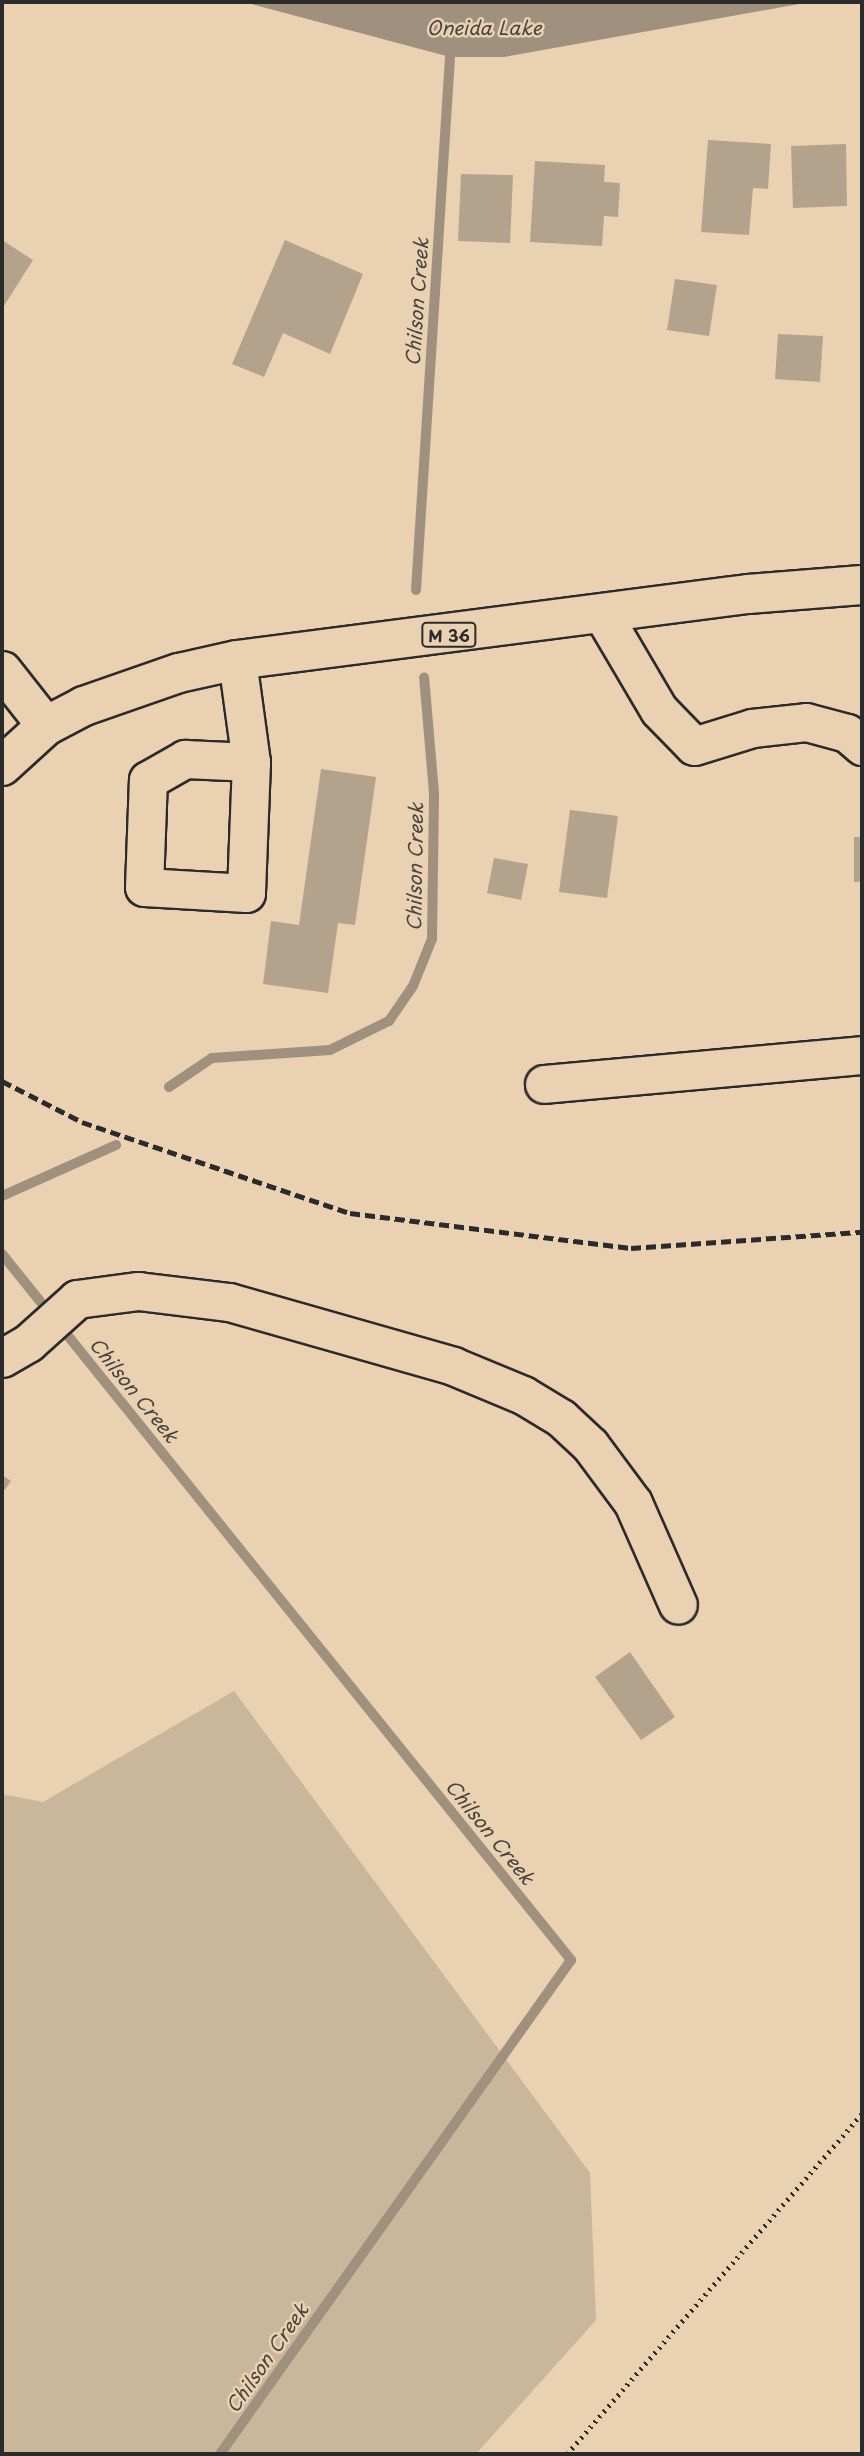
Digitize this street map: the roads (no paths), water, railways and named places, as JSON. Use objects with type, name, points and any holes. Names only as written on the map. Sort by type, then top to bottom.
[{"type":"main road","name":"M 36","points":[[2,766],[46,726],[120,692],[179,673],[237,660],[748,594],[862,585]]},
{"type":"street","points":[[603,614],[659,710],[694,746],[752,728],[806,722],[847,733],[862,746]]},
{"type":"street","points":[[237,660],[251,762]]},
{"type":"street","points":[[2,670],[46,726]]},
{"type":"street","points":[[544,1084],[862,1055]]},
{"type":"street","points":[[15,1350],[77,1299],[138,1291],[229,1302],[453,1366],[523,1395],[561,1418],[590,1445],[633,1503],[678,1605]]},
{"type":"water","name":"Oneida Lake","points":[[244,2],[810,2],[504,57],[450,57]]},
{"type":"waterway","name":"Chilson Creek","points":[[416,590],[450,57]]},
{"type":"waterway","name":"Chilson Creek","points":[[169,1087],[212,1058],[330,1050],[389,1021],[413,986],[432,939],[434,793],[424,677]]},
{"type":"waterway","name":"Chilson Creek","points":[[2,1196],[116,1145]]},
{"type":"waterway","name":"Chilson Creek","points":[[2,1254],[571,1960],[220,2454]]},
{"type":"railway","points":[[2,1081],[82,1122],[350,1213],[631,1248],[862,1232]]}]
